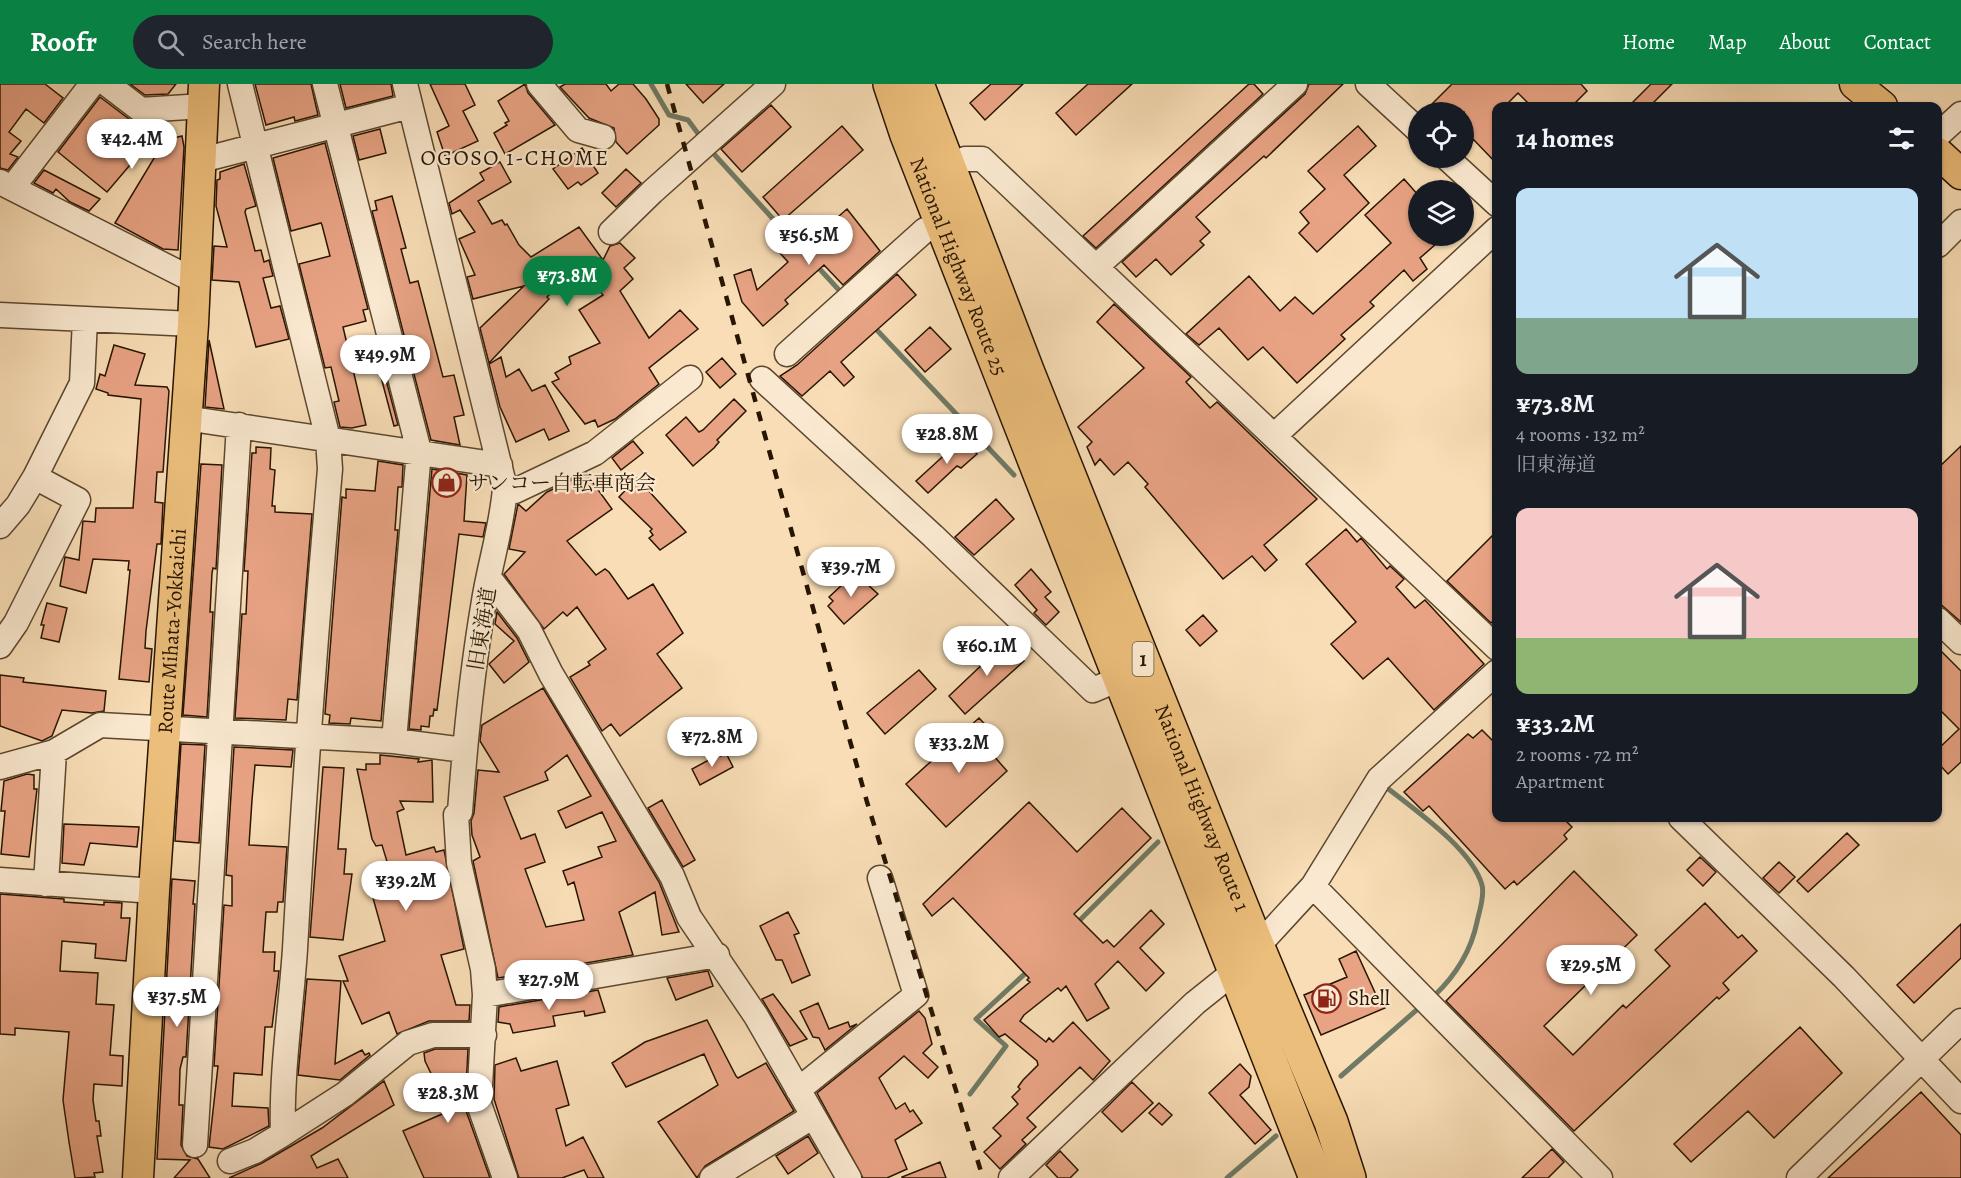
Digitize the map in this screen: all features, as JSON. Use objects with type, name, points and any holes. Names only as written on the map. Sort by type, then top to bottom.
[{"type":"highway","name":"1","points":[[868,84],[925,230],[1028,468],[1044,480]]},
{"type":"highway","name":"National Highway Route 25","points":[[890,84],[907,135],[1044,480]]},
{"type":"highway","name":"National Highway Route 25","points":[[917,84],[1028,373]]},
{"type":"highway","name":"1","points":[[940,84],[1033,354],[1028,373]]},
{"type":"highway","name":"National Highway Route 1","points":[[1028,373],[1257,945],[1331,1122],[1349,1178]]},
{"type":"highway","name":"National Highway Route 1","points":[[1044,480],[1119,679],[1316,1178]]},
{"type":"main road","points":[[1855,84],[1877,102]]},
{"type":"main road","name":"Route Mihata-Yokkaichi","points":[[138,1178],[164,727],[193,324],[202,160],[203,95]]},
{"type":"main road","points":[[1942,157],[1961,174]]},
{"type":"street","points":[[92,84],[6,185],[195,281]]},
{"type":"street","points":[[107,84],[141,110],[203,95]]},
{"type":"street","points":[[240,84],[328,439],[330,469],[307,736],[293,986],[282,1098],[283,1134]]},
{"type":"street","points":[[325,84],[419,451],[394,741]]},
{"type":"street","points":[[539,84],[578,130],[603,137]]},
{"type":"street","points":[[611,232],[651,192],[773,84]]},
{"type":"street","points":[[1096,267],[1295,84]]},
{"type":"street","points":[[1368,84],[1408,121]]},
{"type":"street","points":[[202,160],[336,125],[408,95]]},
{"type":"street","name":"旧東海道","points":[[408,95],[503,477],[503,516],[484,599],[464,750],[460,812],[456,816],[459,863],[483,969],[484,1035],[479,1104],[505,1178]]},
{"type":"street","points":[[1942,131],[1961,114]]},
{"type":"street","points":[[965,159],[982,159],[1492,643]]},
{"type":"street","points":[[1458,168],[1492,199]]},
{"type":"street","points":[[1942,241],[1961,222]]},
{"type":"street","points":[[787,354],[925,230]]},
{"type":"street","points":[[1274,436],[1492,234]]},
{"type":"street","points":[[0,315],[193,324]]},
{"type":"street","points":[[0,526],[18,505],[35,477],[82,382],[85,319]]},
{"type":"street","points":[[185,418],[419,451],[503,477],[515,491],[595,453],[690,378]]},
{"type":"street","points":[[762,379],[933,536],[1094,690],[1119,679]]},
{"type":"street","points":[[195,1144],[239,425]]},
{"type":"street","points":[[0,646],[16,623],[78,500],[35,477]]},
{"type":"street","points":[[490,579],[529,630],[551,674],[672,876],[689,917],[717,955],[849,1178]]},
{"type":"street","points":[[1942,624],[1961,642]]},
{"type":"street","points":[[1024,1174],[1195,1003],[1235,971],[1313,886],[1379,778],[1492,676]]},
{"type":"street","points":[[0,767],[54,753],[100,725],[394,741],[464,750]]},
{"type":"street","points":[[46,884],[54,753]]},
{"type":"street","points":[[1685,822],[1844,977],[1961,1101]]},
{"type":"street","points":[[798,1090],[916,995],[880,878]]},
{"type":"street","points":[[0,880],[154,891]]},
{"type":"street","points":[[1313,886],[1588,1174]]},
{"type":"street","points":[[485,995],[717,955]]},
{"type":"street","points":[[1799,1178],[1961,1021]]},
{"type":"street","points":[[230,1161],[255,1152],[345,1094],[408,1043],[433,1035],[484,1035]]},
{"type":"street","points":[[712,1178],[812,1117]]},
{"type":"building","points":[[0,84],[45,84],[63,98],[44,123],[26,109],[9,132],[21,141],[10,154],[18,157],[8,170],[0,168]]},
{"type":"building","points":[[130,84],[176,84],[168,94],[145,95]]},
{"type":"building","points":[[255,84],[311,84],[318,115],[295,121],[294,117],[266,125]]},
{"type":"building","points":[[340,84],[391,84],[393,96],[346,108]]},
{"type":"building","points":[[430,84],[465,84],[475,105],[463,111],[478,141],[445,156],[437,132],[449,126]]},
{"type":"building","points":[[525,84],[528,93],[555,125],[505,154],[494,133],[507,125],[505,123],[509,121],[498,101]]},
{"type":"building","points":[[565,84],[606,84],[611,91],[619,84],[633,84],[659,119],[659,125],[627,154],[616,142],[614,128],[589,118],[560,87]]},
{"type":"building","points":[[686,84],[724,84],[703,103]]},
{"type":"building","points":[[991,84],[1023,84],[985,120],[970,103]]},
{"type":"building","points":[[1088,84],[1132,84],[1076,135],[1056,113]]},
{"type":"building","points":[[1249,84],[1254,84],[1263,94],[1096,248],[1083,236]]},
{"type":"building","points":[[1309,84],[1343,84],[1266,158],[1264,156],[1196,217],[1210,232],[1200,241],[1204,245],[1171,275],[1156,259],[1136,277],[1122,262],[1305,94]]},
{"type":"building","points":[[1452,84],[1581,84],[1587,91],[1576,102],[1527,102],[1518,93],[1509,102],[1492,102],[1492,159],[1474,140],[1474,102],[1434,102]]},
{"type":"building","points":[[1651,84],[1672,84],[1654,102],[1633,102]]},
{"type":"building","points":[[100,97],[133,122],[160,123],[163,145],[166,140],[182,136],[184,147],[178,250],[163,249],[115,223],[162,145],[153,138],[107,192],[58,152]]},
{"type":"building","points":[[771,105],[791,127],[742,172],[721,149]]},
{"type":"building","points":[[842,126],[863,150],[783,220],[763,197]]},
{"type":"building","points":[[1358,126],[1376,146],[1344,175],[1369,203],[1317,252],[1299,233],[1309,223],[1300,212],[1325,189],[1308,171]]},
{"type":"building","points":[[380,129],[386,153],[359,160],[353,136]]},
{"type":"building","points":[[325,143],[368,309],[363,310],[366,321],[343,327],[366,425],[352,428],[340,427],[334,402],[339,401],[331,367],[325,368],[299,264],[330,256],[322,225],[321,223],[291,231],[273,158]]},
{"type":"building","points":[[582,148],[598,173],[581,185],[578,182],[568,189],[553,169]]},
{"type":"building","points":[[500,162],[511,182],[478,201],[492,224],[502,220],[505,225],[507,224],[519,245],[531,257],[579,227],[603,260],[610,246],[620,243],[635,258],[624,268],[633,279],[620,291],[649,338],[680,310],[698,329],[649,368],[659,384],[615,419],[598,427],[595,420],[585,424],[552,382],[559,379],[555,373],[571,364],[569,357],[600,343],[579,310],[603,295],[579,267],[547,297],[549,299],[489,363],[480,328],[524,286],[473,299],[467,277],[475,275],[459,239],[475,232],[460,210],[452,214],[449,203],[484,180],[480,173]]},
{"type":"building","points":[[244,164],[256,206],[246,209],[245,212],[255,251],[261,250],[264,262],[269,260],[273,276],[263,278],[271,308],[280,306],[289,339],[256,347],[239,282],[212,280],[214,246],[227,247],[216,206],[217,180],[220,179],[220,172]]},
{"type":"building","points":[[626,169],[641,183],[616,207],[602,193]]},
{"type":"building","points":[[44,170],[100,199],[89,211],[70,202],[56,189],[53,193],[34,183]]},
{"type":"building","points":[[1404,179],[1408,184],[1408,246],[1434,246],[1420,258],[1427,269],[1413,281],[1404,270],[1370,302],[1374,306],[1341,335],[1345,339],[1297,383],[1263,347],[1248,360],[1219,328],[1199,345],[1186,334],[1249,276],[1280,311],[1295,297],[1313,314],[1391,243],[1365,215]]},
{"type":"building","points":[[392,196],[406,248],[401,249],[410,283],[418,281],[443,377],[454,375],[464,415],[454,417],[460,445],[431,440],[372,211],[377,210],[375,201]]},
{"type":"building","points":[[847,209],[880,251],[843,285],[824,265],[785,300],[788,304],[763,326],[742,302],[734,275],[751,269],[757,290],[788,262],[780,253],[792,242],[800,250]]},
{"type":"building","points":[[897,274],[916,295],[841,362],[854,377],[844,386],[830,371],[802,396],[780,376],[797,365]]},
{"type":"building","points":[[1114,304],[1191,377],[1186,382],[1210,408],[1217,402],[1317,499],[1264,545],[1277,560],[1265,571],[1252,556],[1223,579],[1145,487],[1148,484],[1128,462],[1114,475],[1100,459],[1095,465],[1087,447],[1092,442],[1078,427],[1144,368],[1097,322]]},
{"type":"building","points":[[930,327],[951,349],[925,372],[905,350]]},
{"type":"building","points":[[209,340],[224,409],[205,407]]},
{"type":"building","points":[[114,345],[145,354],[135,385],[167,387],[169,391],[163,472],[157,472],[155,502],[163,503],[161,544],[157,544],[146,631],[145,648],[152,649],[149,682],[119,679],[129,561],[93,559],[86,593],[60,586],[65,557],[79,560],[83,521],[95,522],[96,508],[133,508],[141,399],[108,395],[96,389],[100,374],[105,376]]},
{"type":"building","points":[[377,346],[398,425],[394,426],[373,347]]},
{"type":"building","points":[[501,357],[506,377],[519,369],[532,391],[545,385],[569,431],[549,440],[544,429],[516,442],[500,407],[489,364]]},
{"type":"building","points":[[722,358],[736,374],[720,388],[706,372]]},
{"type":"building","points":[[734,399],[746,411],[717,440],[719,442],[714,448],[693,466],[666,435],[686,417],[699,432],[703,430]]},
{"type":"building","points":[[963,438],[977,454],[961,468],[957,466],[928,493],[916,481]]},
{"type":"building","points":[[633,441],[643,453],[621,470],[612,458]]},
{"type":"building","points":[[1961,446],[1961,622],[1942,605],[1942,464]]},
{"type":"building","points":[[256,447],[271,448],[270,469],[275,470],[272,506],[275,506],[275,512],[312,514],[297,700],[288,699],[286,720],[235,718],[242,614],[246,614],[248,571],[244,571],[252,453],[256,453]]},
{"type":"building","points":[[378,461],[403,465],[402,487],[398,487],[395,530],[398,530],[381,721],[351,718],[350,724],[329,723],[330,715],[325,714],[342,497],[346,498],[346,489],[375,491]]},
{"type":"building","points":[[201,464],[222,465],[216,569],[213,568],[212,573],[210,612],[213,612],[207,717],[183,715]]},
{"type":"building","points":[[432,469],[467,475],[464,521],[486,523],[483,537],[459,534],[437,710],[434,709],[433,716],[430,716],[429,727],[421,726],[421,730],[409,729]]},
{"type":"building","points":[[586,473],[612,509],[567,541],[596,575],[605,569],[609,572],[628,599],[653,584],[683,633],[657,654],[682,688],[620,736],[611,724],[602,731],[570,677],[590,665],[588,662],[606,649],[577,607],[567,616],[563,612],[544,629],[504,574],[525,552],[509,549],[518,504],[526,511],[547,492]]},
{"type":"building","points":[[637,478],[686,532],[660,550],[649,538],[653,535],[650,531],[652,529],[619,497]]},
{"type":"building","points":[[996,499],[1014,519],[974,555],[955,537]]},
{"type":"building","points":[[1346,529],[1357,542],[1361,538],[1387,569],[1390,566],[1404,579],[1396,587],[1415,608],[1425,600],[1484,664],[1434,710],[1388,658],[1363,679],[1331,644],[1356,622],[1306,564]]},
{"type":"building","points":[[1492,536],[1491,623],[1447,581]]},
{"type":"building","points":[[1031,569],[1051,592],[1045,597],[1059,612],[1046,625],[1034,613],[1037,610],[1015,585]]},
{"type":"building","points":[[855,573],[878,594],[844,624],[828,606],[833,601],[829,597]]},
{"type":"building","points":[[47,603],[67,608],[59,642],[41,638],[44,625],[41,625]]},
{"type":"building","points":[[497,612],[517,638],[529,662],[504,683],[489,664],[514,641],[495,624]]},
{"type":"building","points":[[1203,615],[1217,631],[1200,646],[1186,630]]},
{"type":"building","points":[[1008,640],[1024,661],[965,714],[949,696]]},
{"type":"building","points":[[1942,652],[1961,671],[1961,762],[1948,774],[1942,767],[1942,745],[1959,729],[1942,712]]},
{"type":"building","points":[[919,670],[936,689],[885,734],[867,713]]},
{"type":"building","points":[[0,675],[24,678],[23,682],[106,691],[104,711],[92,713],[62,710],[52,736],[42,741],[0,726]]},
{"type":"building","points":[[543,688],[659,882],[679,932],[662,935],[655,892],[619,912],[633,955],[498,978],[473,861],[480,857],[472,835],[471,821],[474,813],[478,770],[499,772],[480,741],[482,725]],"holes":[[[567,755],[591,796],[558,811],[566,828],[602,812],[616,841],[598,847],[602,857],[563,871],[568,885],[574,882],[584,920],[546,927],[525,869],[545,862],[535,834],[521,839],[504,797],[548,780],[545,772]]]},
{"type":"building","points":[[979,718],[996,736],[985,746],[1007,771],[946,827],[906,784]]},
{"type":"building","points":[[1482,730],[1492,740],[1492,822],[1567,822],[1572,827],[1564,835],[1567,839],[1549,856],[1517,885],[1514,881],[1505,889],[1429,806],[1423,811],[1404,792],[1468,734],[1473,738]]},
{"type":"building","points":[[181,744],[205,745],[199,843],[175,841]]},
{"type":"building","points":[[234,747],[293,750],[291,767],[255,765],[249,845],[287,847],[283,902],[278,902],[277,912],[266,912],[263,952],[275,952],[274,971],[279,971],[272,1027],[265,1027],[262,1075],[234,1073],[232,1106],[268,1108],[269,1126],[223,1149],[209,1147],[218,1066],[214,1066],[224,905],[232,906],[232,876],[226,875]]},
{"type":"building","points":[[726,753],[733,767],[700,785],[692,769]]},
{"type":"building","points":[[380,755],[419,759],[418,762],[432,760],[433,802],[400,801],[404,809],[397,812],[406,855],[434,847],[436,852],[444,850],[464,949],[441,955],[456,1005],[470,1005],[469,1021],[429,1021],[397,1034],[389,1012],[362,1024],[343,981],[348,981],[339,956],[385,941],[373,898],[395,888],[382,845],[376,846],[372,839],[357,769],[366,770],[366,764],[380,764]]},
{"type":"building","points":[[323,767],[344,768],[338,849],[346,849],[344,874],[352,874],[343,940],[310,937]]},
{"type":"building","points":[[27,774],[34,775],[34,789],[37,789],[29,857],[1,854],[5,811],[1,811],[4,781]]},
{"type":"building","points":[[662,800],[695,860],[683,867],[648,808]]},
{"type":"building","points":[[1029,802],[1077,852],[1122,808],[1151,838],[1074,914],[1103,943],[1107,940],[1114,947],[1151,910],[1164,924],[1140,948],[1164,973],[1146,991],[1118,961],[1095,984],[1109,1008],[1087,1021],[1066,986],[1061,991],[1058,988],[1024,1015],[1020,1021],[1046,1042],[1049,1038],[1053,1042],[1073,1022],[1110,1061],[1093,1080],[1080,1067],[1027,1118],[1036,1127],[1022,1140],[1026,1144],[1000,1169],[984,1152],[1001,1136],[993,1128],[1018,1104],[1012,1097],[1020,1089],[1018,1087],[1023,1080],[1038,1065],[1037,1061],[1005,1034],[999,1037],[984,1020],[1030,982],[1027,980],[1029,978],[953,898],[932,916],[923,904]]},
{"type":"building","points":[[64,824],[139,827],[137,847],[90,843],[84,865],[62,863]]},
{"type":"building","points":[[1847,833],[1859,845],[1808,892],[1797,881]]},
{"type":"building","points":[[1700,857],[1716,872],[1703,886],[1687,870]]},
{"type":"building","points":[[1779,862],[1795,877],[1779,893],[1763,878]]},
{"type":"building","points":[[1574,871],[1637,935],[1544,1026],[1573,1055],[1623,1005],[1626,1008],[1670,966],[1655,950],[1705,903],[1738,938],[1742,935],[1757,951],[1723,983],[1729,990],[1719,999],[1717,997],[1574,1131],[1446,1001]]},
{"type":"building","points":[[172,879],[195,881],[186,1057],[183,1057],[180,1069],[179,1105],[183,1105],[181,1145],[187,1156],[198,1159],[210,1178],[174,1178],[190,1160],[157,1159]]},
{"type":"building","points":[[0,894],[104,905],[104,902],[122,903],[121,918],[130,918],[126,961],[95,958],[96,944],[62,941],[60,971],[98,973],[96,1004],[114,1005],[110,1055],[123,1056],[122,1086],[94,1084],[93,1100],[96,1121],[99,1121],[101,1136],[97,1136],[103,1172],[94,1173],[95,1177],[75,1178],[63,1100],[69,1032],[15,1028],[15,1035],[0,1034]]},
{"type":"building","points":[[788,912],[799,933],[794,935],[810,975],[792,983],[782,960],[776,960],[760,926]]},
{"type":"building","points":[[1961,924],[1961,958],[1914,1003],[1897,985]]},
{"type":"building","points":[[1356,951],[1378,999],[1385,1008],[1321,1035],[1304,995],[1347,977],[1339,959]]},
{"type":"building","points":[[708,971],[713,986],[676,1000],[667,978]]},
{"type":"building","points":[[307,979],[341,981],[335,1064],[362,1050],[365,1055],[369,1053],[370,1055],[340,1080],[298,1075]]},
{"type":"building","points":[[598,990],[605,1012],[585,1016],[584,1011],[553,1016],[555,1026],[513,1033],[510,1024],[498,1022],[499,1007]]},
{"type":"building","points":[[773,994],[807,1039],[790,1046],[762,999]]},
{"type":"building","points":[[818,1003],[829,1029],[848,1022],[850,1027],[857,1024],[825,1050],[819,1038],[813,1037],[800,1011]]},
{"type":"building","points":[[919,1011],[925,1018],[932,1044],[923,1053],[938,1067],[928,1078],[904,1056],[879,1078],[896,1109],[905,1103],[910,1112],[913,1110],[922,1123],[895,1140],[907,1169],[887,1178],[863,1178],[817,1093]]},
{"type":"building","points":[[707,1020],[736,1076],[738,1078],[766,1063],[794,1111],[705,1166],[697,1178],[658,1122],[718,1085],[704,1054],[626,1087],[612,1063],[645,1042]]},
{"type":"building","points":[[1800,1027],[1842,1073],[1774,1138],[1748,1111],[1691,1162],[1674,1144]]},
{"type":"building","points":[[435,1049],[468,1049],[465,1108],[490,1178],[424,1178],[403,1131],[449,1111],[425,1061],[424,1053]]},
{"type":"building","points":[[516,1058],[521,1071],[557,1061],[569,1105],[556,1109],[566,1146],[583,1137],[604,1178],[588,1178],[584,1170],[562,1178],[519,1178],[494,1099],[495,1065]]},
{"type":"building","points":[[1240,1064],[1251,1076],[1249,1087],[1240,1095],[1271,1130],[1255,1144],[1209,1093]]},
{"type":"building","points":[[384,1081],[394,1105],[311,1156],[317,1168],[338,1159],[348,1178],[229,1178],[262,1163],[322,1128]]},
{"type":"building","points":[[1132,1082],[1153,1103],[1122,1132],[1102,1112]]},
{"type":"building","points":[[1921,1092],[1961,1135],[1961,1178],[1828,1178]]},
{"type":"building","points":[[1159,1103],[1172,1115],[1162,1125],[1149,1113]]},
{"type":"building","points":[[808,1136],[818,1153],[788,1174],[776,1156]]},
{"type":"building","points":[[1552,1149],[1564,1162],[1548,1178],[1522,1178]]},
{"type":"building","points":[[1060,1151],[1078,1170],[1070,1178],[1058,1178],[1046,1165]]},
{"type":"building","points":[[940,1162],[946,1178],[902,1178],[902,1177]]},
{"type":"waterway","points":[[651,84],[669,115],[688,120],[702,139]]},
{"type":"waterway","points":[[713,153],[805,254]]},
{"type":"waterway","points":[[816,265],[838,289]]},
{"type":"waterway","points":[[873,326],[1014,475]]},
{"type":"waterway","points":[[1386,787],[1455,844],[1476,871],[1482,885],[1483,894],[1471,943],[1449,980],[1434,996]]},
{"type":"waterway","points":[[1076,924],[1158,842]]},
{"type":"waterway","points":[[970,1094],[1006,1046],[976,1019],[1029,970]]},
{"type":"waterway","points":[[1341,1076],[1420,1007]]},
{"type":"waterway","points":[[1227,1178],[1276,1136]]},
{"type":"railway","points":[[667,84],[867,802],[983,1178]]},
{"type":"place","name":"サンコー自転車商会","points":[[447,483]]},
{"type":"place","name":"Shell","points":[[1327,998]]},
{"type":"district","name":"OGOSO 1-CHOME","points":[[515,158]]}]
